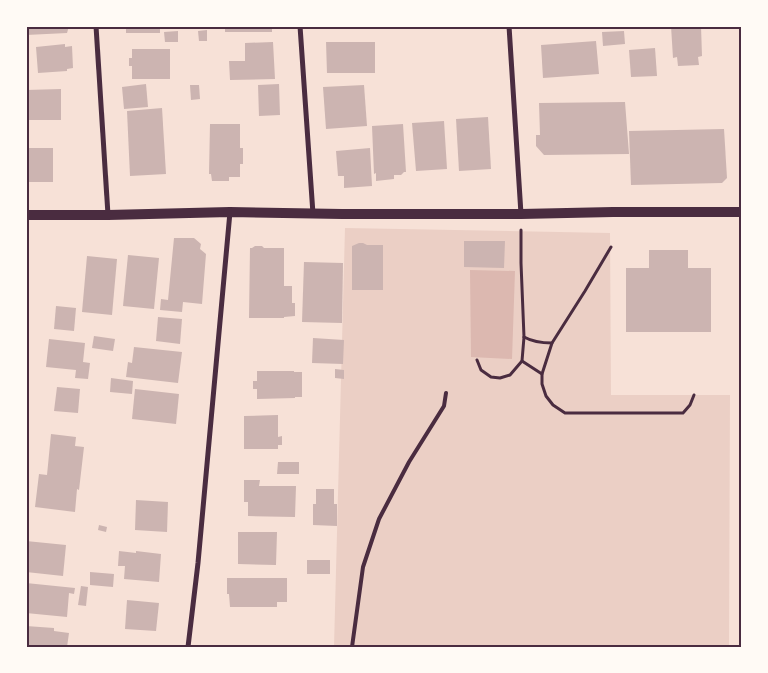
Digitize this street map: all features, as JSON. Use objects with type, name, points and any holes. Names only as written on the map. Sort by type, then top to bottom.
[{"type":"main road","points":[[26,215],[230,212],[313,214],[742,212]]},
{"type":"street","points":[[96,26],[108,215]]},
{"type":"street","points":[[300,26],[313,214]]},
{"type":"street","points":[[509,26],[521,214]]},
{"type":"street","points":[[188,647],[198,563],[230,212]]},
{"type":"lane","points":[[352,647],[363,567],[379,519],[409,462],[444,406],[446,393]]},
{"type":"path","points":[[477,360],[481,370],[491,377],[500,378],[510,375],[522,360],[524,336],[521,214]]},
{"type":"path","points":[[611,247],[552,343],[542,374],[542,384],[546,396],[565,413],[683,413],[690,405],[694,395]]},
{"type":"path","points":[[524,336],[530,340],[552,343]]},
{"type":"path","points":[[522,360],[542,374]]},
{"type":"shaded area","points":[[345,228],[610,233],[611,395],[730,395],[729,647],[334,647]]},
{"type":"shaded area","points":[[470,270],[515,271],[512,359],[471,357]]},
{"type":"building","points":[[26,26],[69,26],[67,33],[26,35]]},
{"type":"building","points":[[126,26],[160,26],[160,33],[126,33]]},
{"type":"building","points":[[225,26],[272,26],[272,32],[225,32]]},
{"type":"building","points":[[600,26],[622,26],[622,29],[600,29]]},
{"type":"building","points":[[671,26],[701,26],[702,56],[698,57],[699,65],[678,66],[677,57],[673,58]]},
{"type":"building","points":[[207,30],[207,41],[199,41],[198,31]]},
{"type":"building","points":[[178,31],[178,42],[165,42],[164,32]]},
{"type":"building","points":[[624,31],[625,44],[603,46],[602,32]]},
{"type":"building","points":[[596,41],[599,74],[543,78],[541,45]]},
{"type":"building","points":[[273,42],[275,79],[230,80],[229,61],[245,61],[245,43]]},
{"type":"building","points":[[326,42],[375,42],[375,73],[327,73]]},
{"type":"building","points":[[65,44],[65,47],[72,46],[73,68],[67,69],[67,71],[38,73],[36,47]]},
{"type":"building","points":[[655,48],[657,76],[631,77],[629,50]]},
{"type":"building","points":[[132,49],[170,49],[170,79],[132,79],[132,66],[129,66],[129,58],[132,58]]},
{"type":"building","points":[[146,84],[148,107],[124,109],[122,87]]},
{"type":"building","points":[[279,84],[280,115],[259,116],[258,85]]},
{"type":"building","points":[[190,85],[199,85],[200,99],[191,100]]},
{"type":"building","points":[[364,85],[367,126],[326,129],[323,87]]},
{"type":"building","points":[[61,89],[61,120],[26,120],[26,90]]},
{"type":"building","points":[[625,102],[629,154],[544,155],[536,146],[536,135],[540,135],[539,103]]},
{"type":"building","points":[[162,108],[166,174],[130,176],[127,111]]},
{"type":"building","points":[[488,117],[491,169],[459,171],[456,119]]},
{"type":"building","points":[[444,121],[447,169],[416,171],[412,123]]},
{"type":"building","points":[[210,124],[240,124],[240,148],[243,148],[243,164],[240,164],[240,177],[229,177],[229,181],[212,181],[211,174],[209,174]]},
{"type":"building","points":[[403,124],[406,172],[401,175],[394,175],[394,179],[376,181],[372,126]]},
{"type":"building","points":[[724,129],[727,178],[722,183],[631,185],[629,131]]},
{"type":"building","points":[[26,148],[53,148],[53,182],[26,182]]},
{"type":"building","points":[[370,148],[372,186],[344,188],[344,176],[338,176],[336,151]]},
{"type":"building","points":[[174,238],[194,238],[201,244],[200,249],[206,254],[202,304],[183,302],[182,312],[160,310],[161,299],[168,300]]},
{"type":"building","points":[[464,241],[505,241],[504,268],[464,267]]},
{"type":"building","points":[[359,243],[383,245],[383,290],[352,290],[352,246]]},
{"type":"building","points":[[255,246],[284,248],[284,286],[292,286],[292,303],[295,303],[295,316],[284,318],[249,318],[250,248]]},
{"type":"building","points":[[649,250],[688,250],[688,268],[711,268],[711,332],[626,332],[626,268],[649,268]]},
{"type":"building","points":[[128,255],[159,258],[154,309],[123,306]]},
{"type":"building","points":[[87,256],[117,259],[112,315],[82,312]]},
{"type":"building","points":[[304,262],[343,263],[342,323],[302,322]]},
{"type":"building","points":[[56,306],[76,308],[74,331],[54,329]]},
{"type":"building","points":[[158,317],[182,319],[180,344],[156,341]]},
{"type":"building","points":[[94,336],[115,339],[113,351],[92,348]]},
{"type":"building","points":[[313,338],[344,340],[343,364],[312,363]]},
{"type":"building","points":[[49,339],[85,343],[83,362],[90,363],[88,379],[75,378],[76,370],[46,367]]},
{"type":"building","points":[[134,347],[182,352],[178,383],[126,377],[128,362],[132,363]]},
{"type":"building","points":[[335,369],[344,370],[344,379],[335,378]]},
{"type":"building","points":[[257,371],[302,372],[302,397],[257,399],[257,389],[253,389],[253,381],[257,381]]},
{"type":"building","points":[[111,378],[133,381],[132,394],[110,392]]},
{"type":"building","points":[[57,387],[80,389],[78,413],[54,411]]},
{"type":"building","points":[[135,389],[179,394],[176,424],[132,419]]},
{"type":"building","points":[[278,415],[278,437],[282,436],[282,445],[278,445],[278,449],[244,449],[244,416]]},
{"type":"building","points":[[51,434],[76,437],[75,446],[84,447],[75,512],[35,507],[39,474],[47,475]]},
{"type":"building","points":[[278,462],[299,462],[299,474],[277,474]]},
{"type":"building","points":[[244,480],[260,480],[259,486],[296,486],[295,517],[248,516],[248,502],[244,502]]},
{"type":"building","points":[[316,489],[334,489],[334,504],[337,504],[337,526],[313,525],[313,504],[316,504]]},
{"type":"building","points":[[136,500],[168,502],[167,532],[135,530]]},
{"type":"building","points":[[99,525],[107,527],[106,532],[98,530]]},
{"type":"building","points":[[238,532],[277,532],[276,565],[238,564]]},
{"type":"building","points":[[26,541],[66,545],[63,576],[26,572]]},
{"type":"building","points":[[119,551],[161,554],[159,582],[124,579],[125,566],[118,566]]},
{"type":"building","points":[[307,560],[330,560],[330,574],[307,574]]},
{"type":"building","points":[[90,572],[114,574],[113,587],[90,585]]},
{"type":"building","points":[[227,578],[287,578],[287,602],[277,602],[277,607],[230,607],[229,594],[227,594]]},
{"type":"building","points":[[26,583],[75,588],[74,594],[69,593],[67,617],[26,613]]},
{"type":"building","points":[[81,586],[88,587],[86,606],[78,605]]},
{"type":"building","points":[[127,600],[159,603],[156,631],[125,629]]},
{"type":"building","points":[[26,626],[54,628],[54,631],[69,633],[67,647],[53,645],[53,647],[26,647]]}]
